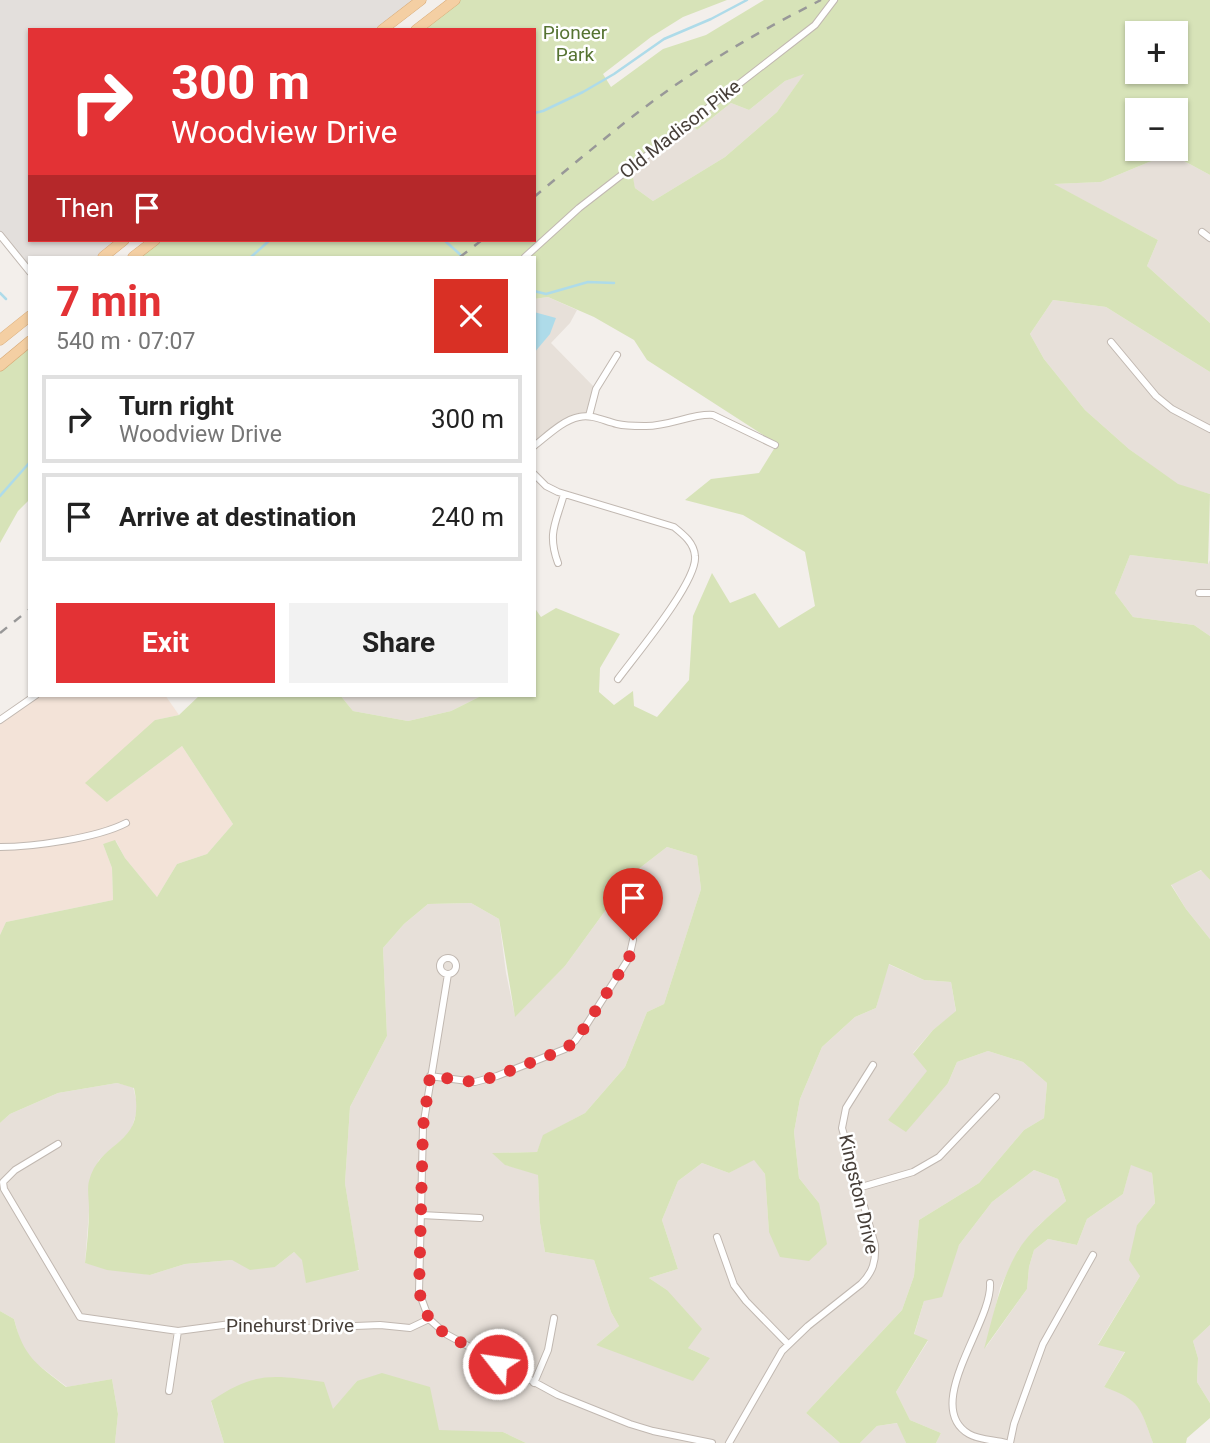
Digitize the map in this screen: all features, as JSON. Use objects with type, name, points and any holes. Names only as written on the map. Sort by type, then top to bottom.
[{"type":"main road","points":[[385,28],[421,0]]},
{"type":"main road","points":[[419,28],[455,0]]},
{"type":"main road","points":[[104,256],[122,242]]},
{"type":"main road","points":[[134,256],[152,242]]},
{"type":"main road","points":[[0,340],[28,318]]},
{"type":"main road","points":[[0,366],[28,343]]},
{"type":"street","name":"Old Madison Pike","points":[[526,256],[579,208],[815,24],[834,0]]},
{"type":"street","points":[[1202,232],[1210,239]]},
{"type":"street","points":[[0,234],[28,269]]},
{"type":"street","points":[[1111,342],[1156,396],[1172,410],[1210,429]]},
{"type":"street","points":[[589,416],[596,389],[617,355]]},
{"type":"street","points":[[536,445],[565,423],[578,417],[589,416],[619,425],[646,426],[672,424],[704,414],[713,415],[775,445]]},
{"type":"street","points":[[536,476],[546,486],[564,494],[674,527],[692,544],[695,565],[686,585],[618,679]]},
{"type":"street","points":[[558,563],[552,546],[552,536],[564,494]]},
{"type":"street","points":[[1199,593],[1210,593]]},
{"type":"street","points":[[0,720],[33,697]]},
{"type":"street","points":[[0,846],[104,832],[126,823]]},
{"type":"street","points":[[430,1076],[475,1082],[565,1049],[585,1027],[629,958],[633,940]]},
{"type":"street","points":[[447,974],[423,1127],[419,1292],[429,1319],[446,1334],[534,1383],[672,1439],[712,1443]]},
{"type":"street","name":"Kingston Drive","points":[[729,1443],[767,1374],[788,1344],[861,1284],[875,1264],[875,1245],[843,1137],[843,1122],[848,1104],[873,1065]]},
{"type":"street","points":[[858,1188],[914,1172],[939,1157],[996,1097]]},
{"type":"street","name":"Pinehurst Drive","points":[[58,1144],[15,1170],[3,1182],[4,1189],[80,1317],[178,1331],[238,1323],[281,1329],[380,1325],[410,1328],[429,1319]]},
{"type":"street","points":[[421,1215],[480,1218]]},
{"type":"street","points":[[717,1237],[734,1285],[788,1344]]},
{"type":"street","points":[[990,1283],[989,1299],[957,1379],[953,1409],[957,1422],[968,1433],[1008,1443],[1043,1344],[1093,1255]]},
{"type":"street","points":[[534,1383],[548,1350],[554,1318]]},
{"type":"street","points":[[169,1391],[178,1331]]},
{"type":"shaded area","points":[[0,0],[421,0],[385,28],[28,28],[28,242],[122,242],[104,256],[28,256],[28,270],[0,235]]},
{"type":"shaded area","points":[[805,73],[777,112],[725,157],[653,201],[635,188],[630,168],[689,122],[697,130],[731,103],[749,110],[785,81]]},
{"type":"shaded area","points":[[1184,161],[1210,175],[1210,323],[1147,266],[1158,240],[1053,184],[1101,182],[1149,162]]},
{"type":"shaded area","points":[[548,297],[577,310],[570,323],[551,343],[596,389],[589,416],[578,417],[536,445],[536,299]]},
{"type":"shaded area","points":[[1053,300],[1106,307],[1210,372],[1210,494],[1178,485],[1129,449],[1085,410],[1044,359],[1030,334]]},
{"type":"shaded area","points":[[1130,555],[1208,564],[1210,560],[1210,636],[1194,625],[1133,617],[1115,593]]},
{"type":"shaded area","points":[[33,697],[166,697],[179,715],[155,720],[107,802],[182,746],[233,824],[207,854],[177,864],[157,897],[125,858],[116,841],[103,844],[112,868],[113,900],[6,922],[0,935],[0,720]]},
{"type":"shaded area","points":[[342,697],[479,697],[451,711],[408,721],[353,711]]},
{"type":"shaded area","points":[[667,847],[697,856],[701,889],[664,1004],[647,1012],[625,1067],[585,1113],[544,1135],[537,1152],[493,1153],[506,1165],[538,1174],[540,1223],[545,1252],[594,1260],[611,1312],[619,1326],[596,1345],[710,1358],[688,1348],[667,1290],[649,1278],[678,1269],[662,1220],[678,1181],[702,1163],[729,1173],[754,1159],[765,1174],[769,1232],[819,1203],[799,1178],[794,1132],[800,1099],[822,1047],[855,1017],[876,1008],[888,964],[924,980],[951,982],[956,1012],[933,1030],[913,1053],[928,1071],[888,1121],[948,1083],[957,1062],[988,1051],[1023,1062],[1047,1083],[1044,1118],[1024,1130],[979,1183],[919,1220],[914,1276],[902,1310],[806,1413],[840,1443],[526,1443],[503,1432],[439,1431],[357,1381],[333,1410],[211,1402],[224,1443],[115,1443],[118,1414],[112,1379],[67,1387],[33,1361],[21,1344],[14,1319],[0,1311],[0,1123],[10,1114],[58,1093],[117,1083],[133,1087],[138,1107],[131,1131],[99,1160],[89,1182],[85,1263],[150,1275],[185,1264],[232,1260],[275,1267],[294,1252],[302,1259],[359,1271],[345,1183],[350,1107],[387,1036],[383,948],[404,924],[428,904],[471,903],[499,919],[515,1016],[565,966],[632,874]]},
{"type":"shaded area","points":[[1202,870],[1210,880],[1210,939],[1186,909],[1171,884]]},
{"type":"shaded area","points":[[1131,1164],[1152,1173],[1155,1203],[1137,1225],[1140,1276],[1098,1344],[1125,1351],[1104,1387],[1128,1395],[1141,1410],[1153,1443],[936,1443],[941,1433],[910,1420],[896,1392],[928,1341],[914,1335],[924,1301],[953,1259],[959,1245],[992,1202],[1034,1170],[1058,1179],[1066,1201],[1039,1225],[1018,1250],[1000,1288],[986,1347],[1027,1289],[1034,1250],[1048,1239],[1077,1245],[1087,1219],[1123,1194]]},
{"type":"shaded area","points":[[1210,1325],[1210,1403],[1197,1382],[1198,1358],[1193,1341]]},
{"type":"shaded area","points":[[898,1423],[906,1443],[860,1443],[877,1426]]},
{"type":"green space","name":"Pioneer Park","points":[[455,0],[727,0],[683,17],[651,37],[603,74],[611,87],[663,49],[706,35],[764,0],[1210,0],[1210,175],[1184,161],[1188,161],[1188,98],[1125,98],[1125,161],[1152,161],[1101,182],[1054,184],[1158,240],[1147,266],[1210,323],[1210,372],[1106,307],[1053,300],[1030,334],[1044,359],[1085,410],[1129,449],[1178,484],[1210,494],[1208,564],[1130,555],[1115,593],[1133,617],[1194,625],[1210,636],[1210,880],[1201,870],[1171,885],[1210,939],[1210,1325],[1193,1341],[1198,1358],[1197,1382],[1210,1403],[1210,1418],[1187,1438],[1186,1443],[1153,1443],[1138,1407],[1125,1396],[1104,1387],[1125,1352],[1098,1345],[1140,1276],[1129,1260],[1137,1225],[1155,1203],[1152,1173],[1131,1165],[1123,1194],[1087,1219],[1077,1245],[1048,1239],[1034,1250],[1027,1289],[984,1349],[1001,1287],[1017,1252],[1033,1231],[1066,1201],[1058,1179],[1034,1170],[992,1202],[959,1245],[942,1297],[924,1301],[914,1334],[928,1340],[896,1392],[910,1420],[941,1433],[936,1443],[906,1443],[897,1423],[877,1426],[860,1443],[840,1443],[806,1413],[902,1310],[914,1276],[919,1220],[979,1183],[1024,1130],[1044,1118],[1047,1083],[1023,1062],[988,1051],[957,1062],[948,1083],[906,1132],[888,1120],[927,1071],[913,1054],[933,1030],[956,1011],[951,982],[924,980],[889,964],[876,1008],[855,1017],[822,1047],[800,1099],[794,1132],[799,1178],[819,1203],[827,1244],[809,1261],[780,1257],[769,1232],[765,1174],[754,1160],[729,1173],[702,1163],[678,1181],[662,1220],[678,1269],[649,1278],[667,1290],[702,1329],[688,1348],[710,1358],[693,1381],[596,1345],[619,1326],[611,1312],[594,1260],[545,1252],[540,1223],[538,1175],[505,1165],[492,1153],[537,1152],[543,1135],[585,1113],[625,1067],[647,1012],[664,1004],[701,889],[697,856],[667,847],[632,874],[565,966],[515,1017],[499,919],[471,903],[428,904],[404,924],[383,948],[387,1036],[350,1107],[345,1183],[359,1270],[306,1283],[302,1260],[294,1252],[275,1267],[250,1270],[232,1260],[185,1264],[150,1275],[107,1270],[85,1263],[89,1181],[103,1156],[129,1132],[136,1107],[134,1088],[117,1083],[58,1093],[10,1114],[0,1123],[0,935],[6,922],[113,900],[112,868],[103,844],[115,840],[125,858],[157,897],[177,864],[207,854],[233,824],[182,746],[107,802],[85,783],[155,720],[179,715],[198,697],[342,697],[353,711],[408,721],[451,711],[479,697],[536,697],[536,610],[541,617],[556,608],[620,634],[600,668],[599,692],[614,705],[633,691],[634,706],[657,717],[689,680],[693,616],[712,573],[730,603],[755,593],[779,628],[815,606],[805,552],[743,515],[685,500],[711,479],[759,473],[777,444],[647,360],[634,340],[594,317],[548,297],[536,299],[536,256],[134,256],[152,242],[536,242],[536,28],[419,28]],"holes":[[[804,74],[777,112],[725,157],[653,201],[635,188],[631,167],[689,122],[697,130],[731,103],[749,110],[785,81]]]},
{"type":"green space","points":[[28,343],[28,501],[18,511],[0,543],[0,366]]},
{"type":"green space","points":[[0,1311],[14,1319],[22,1343],[32,1359],[66,1387],[112,1379],[118,1414],[115,1443],[0,1443]]},
{"type":"green space","points":[[382,1373],[430,1387],[439,1430],[503,1432],[526,1443],[224,1443],[211,1401],[240,1384],[277,1377],[324,1382],[333,1409],[357,1381]]},
{"type":"water","points":[[536,313],[556,318],[550,334],[536,351]]},
{"type":"waterway","points":[[536,113],[583,92],[664,39],[747,0]]},
{"type":"waterway","points":[[252,256],[268,242]]},
{"type":"waterway","points":[[446,242],[462,256]]},
{"type":"waterway","points":[[536,292],[546,294],[588,282],[614,283]]},
{"type":"waterway","points":[[0,293],[6,299]]},
{"type":"waterway","points":[[0,496],[28,464]]},
{"type":"railway","points":[[536,195],[674,86],[741,43],[821,0]]},
{"type":"railway","points":[[461,256],[479,242]]},
{"type":"railway","points":[[0,633],[28,611]]},
{"type":"route","points":[[498,1364],[438,1329],[429,1319],[419,1292],[423,1127],[430,1076],[475,1082],[565,1049],[585,1027],[629,958],[633,940]]}]
